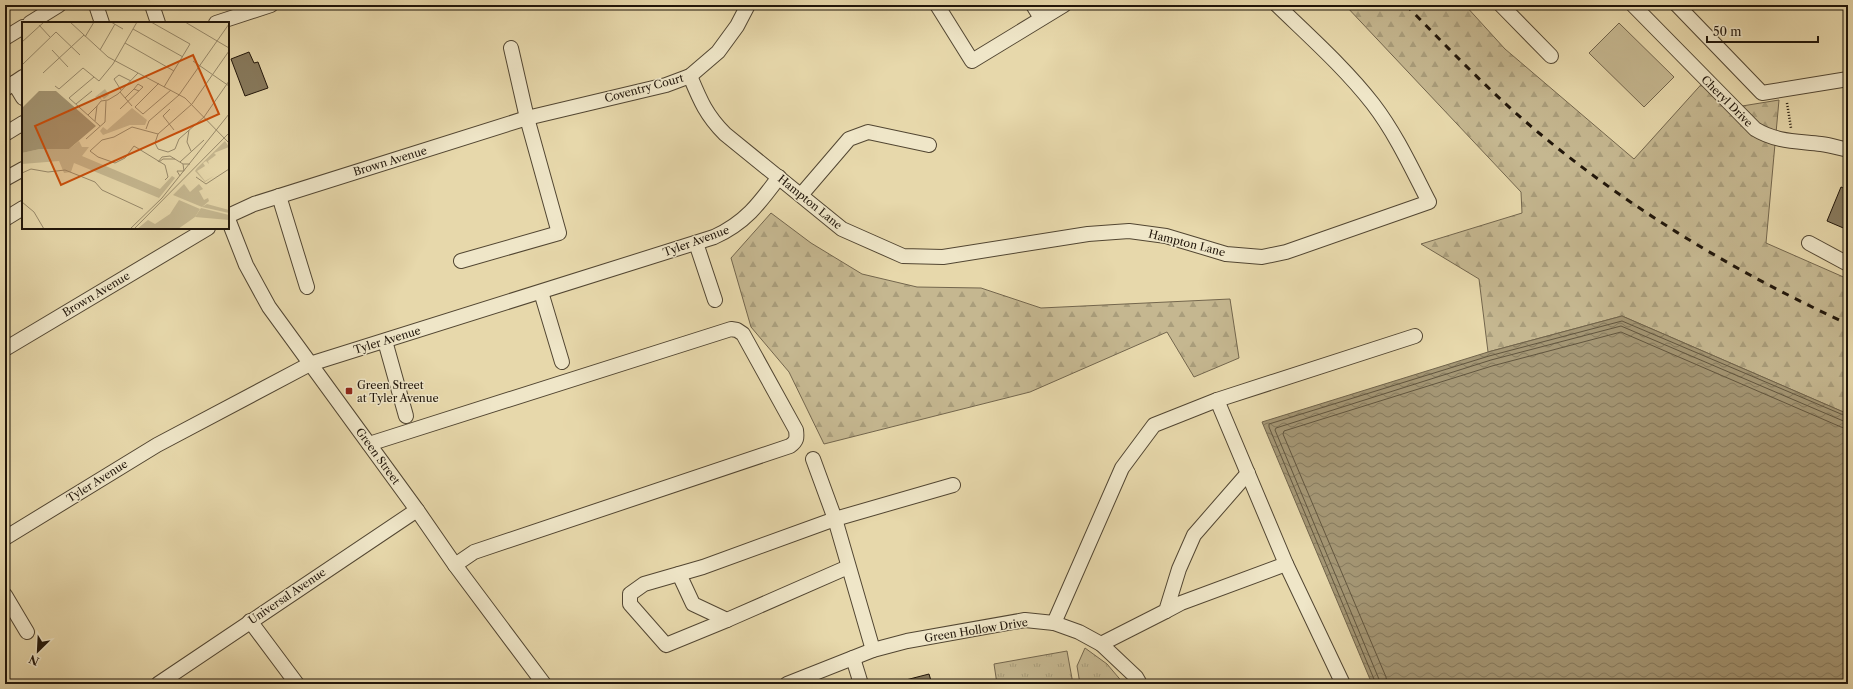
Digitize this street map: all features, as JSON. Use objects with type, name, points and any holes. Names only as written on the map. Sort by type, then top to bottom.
[{"type":"street","points":[[32,22],[59,5]]},
{"type":"street","points":[[96,5],[102,22]]},
{"type":"street","points":[[152,5],[158,22]]},
{"type":"street","points":[[219,22],[270,5]]},
{"type":"street","name":"Coventry Court","points":[[554,111],[666,85],[690,76],[718,52],[737,26],[748,5]]},
{"type":"street","points":[[937,5],[972,61],[1064,5]]},
{"type":"street","points":[[1033,5],[1041,18]]},
{"type":"street","name":"Hampton Lane","points":[[690,76],[702,106],[725,134],[842,229],[875,245],[903,256],[943,257],[1088,234],[1129,231],[1166,236],[1226,254],[1262,257],[1286,252],[1429,202],[1404,154],[1373,104],[1330,56],[1277,5]]},
{"type":"street","points":[[1501,5],[1551,56]]},
{"type":"street","name":"Cheryl Drive","points":[[1633,5],[1749,124],[1769,137],[1793,142],[1821,144],[1848,150]]},
{"type":"street","points":[[1676,5],[1762,93],[1848,79]]},
{"type":"street","points":[[5,38],[22,28]]},
{"type":"street","points":[[461,261],[560,233],[527,118],[511,48]]},
{"type":"street","points":[[14,83],[22,96]]},
{"type":"street","name":"Brown Avenue","points":[[229,216],[254,204],[527,118],[554,111]]},
{"type":"street","points":[[5,134],[22,124]]},
{"type":"street","points":[[801,196],[849,139],[868,132],[929,145]]},
{"type":"street","points":[[5,179],[22,170]]},
{"type":"street","name":"Tyler Avenue","points":[[5,538],[156,445],[310,364],[719,235],[740,223],[752,211],[779,177]]},
{"type":"street","points":[[279,196],[307,287]]},
{"type":"street","points":[[5,219],[22,209]]},
{"type":"street","name":"Green Street","points":[[229,220],[246,265],[269,307],[542,683]]},
{"type":"street","name":"Brown Avenue","points":[[5,349],[206,229]]},
{"type":"street","points":[[696,242],[715,300]]},
{"type":"street","points":[[1809,243],[1848,264]]},
{"type":"street","points":[[541,292],[562,362]]},
{"type":"street","points":[[369,444],[731,329],[737,330],[743,334],[796,430],[797,438],[795,442],[783,448],[474,552],[455,565]]},
{"type":"street","points":[[1054,623],[1122,468],[1154,425],[1217,400],[1415,336]]},
{"type":"street","points":[[385,341],[406,416]]},
{"type":"street","points":[[1217,400],[1286,564],[1343,684]]},
{"type":"street","points":[[813,459],[835,519],[873,650]]},
{"type":"street","points":[[1166,611],[1179,568],[1194,535],[1248,473]]},
{"type":"street","points":[[848,567],[666,645],[630,604],[630,594],[644,584],[680,574],[835,519],[953,485]]},
{"type":"street","name":"Universal Avenue","points":[[158,684],[417,510]]},
{"type":"street","points":[[1101,644],[1181,603],[1286,564]]},
{"type":"street","points":[[680,574],[693,604],[727,620]]},
{"type":"street","points":[[5,595],[27,632]]},
{"type":"street","name":"Green Hollow Drive","points":[[787,684],[873,650],[907,641],[1025,620],[1054,623],[1079,632],[1101,644],[1136,677],[1140,684]]},
{"type":"street","points":[[250,621],[297,684]]},
{"type":"street","points":[[853,658],[861,684]]},
{"type":"path","points":[[1784,89],[1793,142]]},
{"type":"green space","points":[[1345,5],[1465,5],[1505,49],[1634,159],[1707,78],[1736,107],[1779,100],[1766,243],[1848,279],[1848,414],[1622,316],[1488,352],[1479,279],[1421,244],[1522,213],[1521,192]]},
{"type":"green space","points":[[1619,23],[1674,77],[1644,107],[1589,53]]},
{"type":"green space","points":[[771,213],[811,243],[862,274],[917,287],[981,288],[1041,308],[1230,299],[1239,358],[1194,377],[1167,332],[1030,392],[824,444],[789,372],[751,327],[731,258]]},
{"type":"green space","points":[[1085,648],[1107,664],[1124,684],[1080,684],[1077,666]]},
{"type":"green space","points":[[1067,651],[1073,684],[997,684],[994,664]]},
{"type":"water","points":[[1622,316],[1848,414],[1848,684],[1372,684],[1262,422],[1488,352]]},
{"type":"building","points":[[1844,21],[1848,21],[1848,50]]},
{"type":"building","points":[[249,52],[254,63],[258,62],[268,88],[245,96],[231,59]]},
{"type":"building","points":[[1841,187],[1848,190],[1848,230],[1827,221]]},
{"type":"building","points":[[929,674],[932,684],[899,684],[898,682]]},
{"type":"railway","points":[[1406,5],[1504,103],[1575,162],[1611,189],[1687,239],[1726,262],[1766,284],[1848,324]]},
{"type":"place","name":"Green Street at Tyler Avenue","points":[[349,391]]}]
